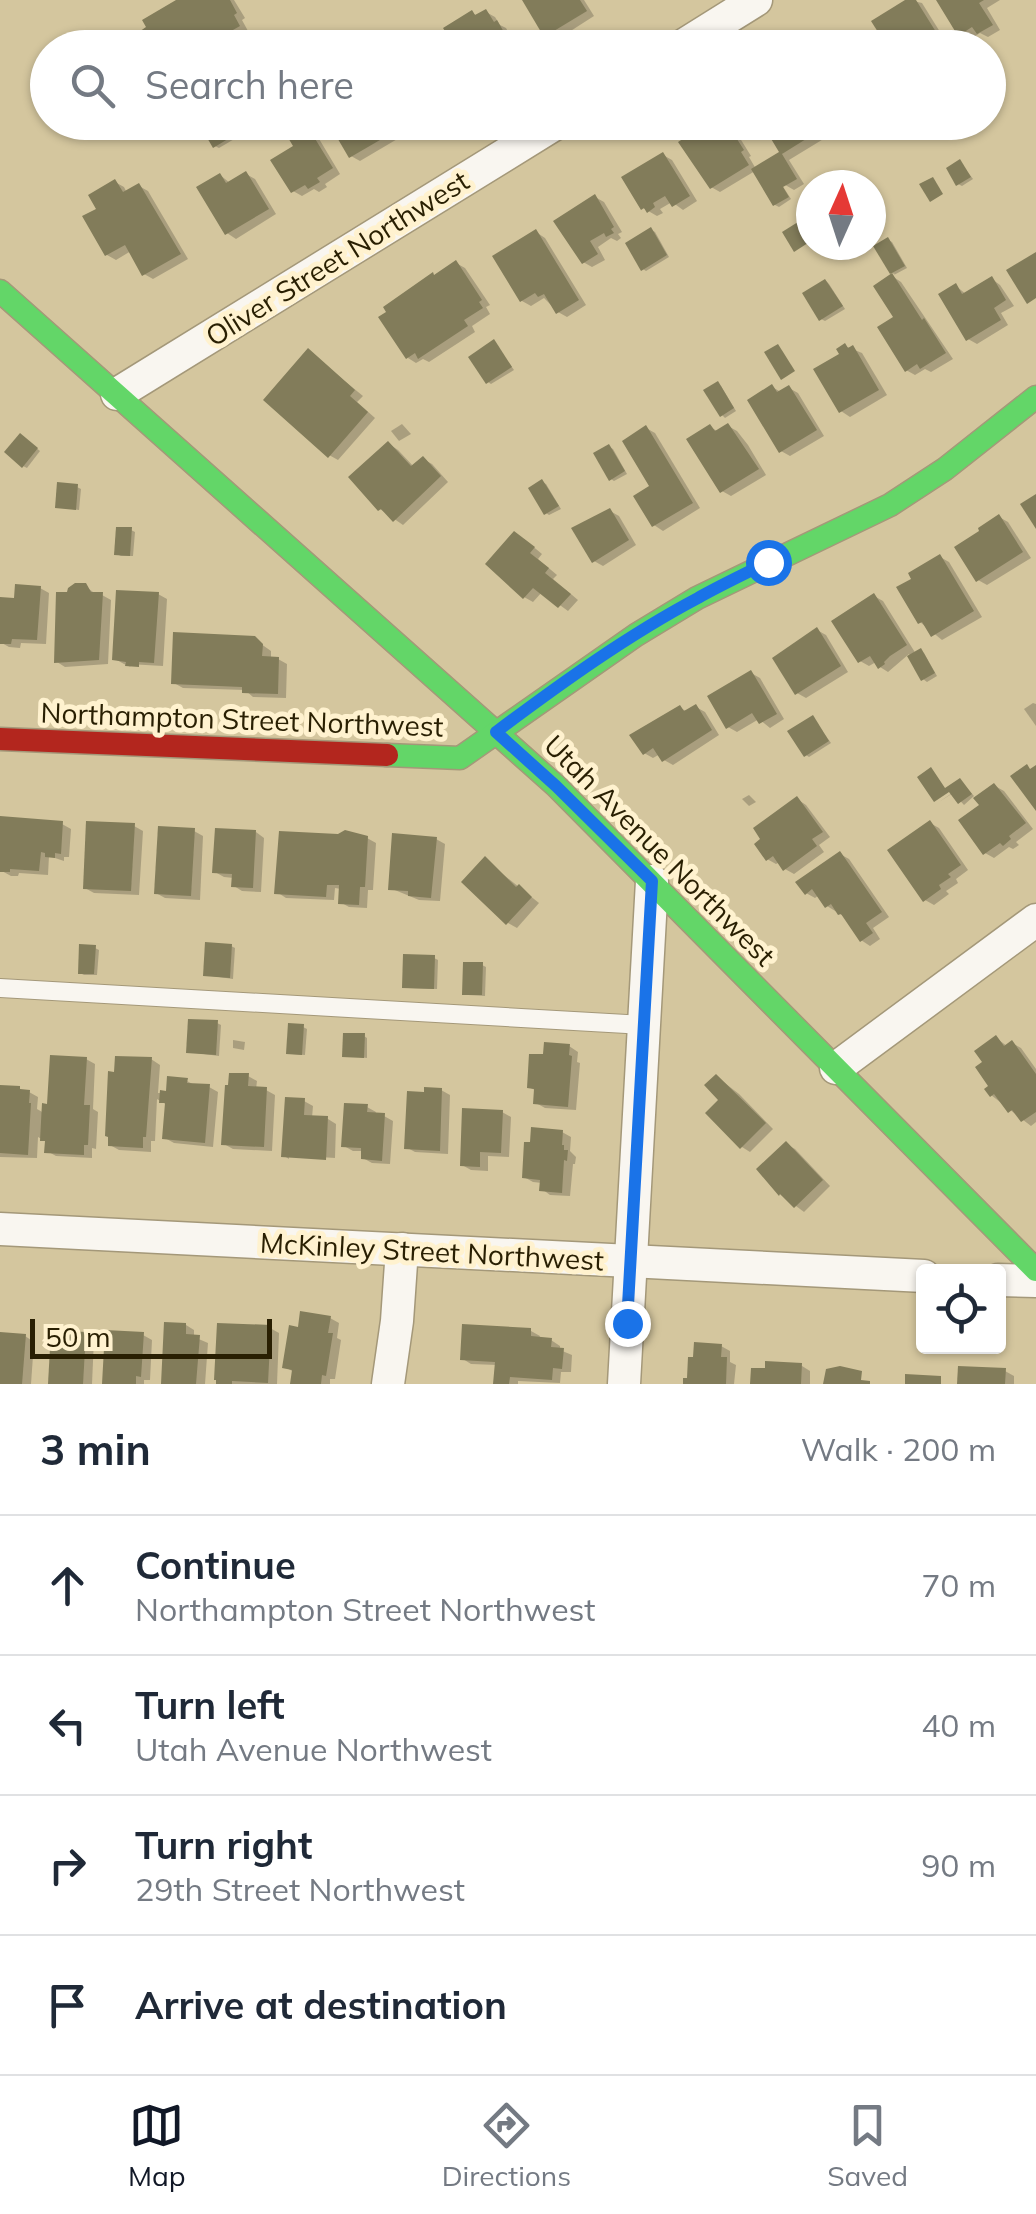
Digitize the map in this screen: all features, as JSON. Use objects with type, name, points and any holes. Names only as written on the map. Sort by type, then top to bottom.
[{"type":"street","points":[[708,30],[756,0]]},
{"type":"street","name":"Oliver Street Northwest","points":[[117,394],[529,140]]},
{"type":"street","name":"Utah Avenue Northwest","points":[[0,292],[556,786],[1036,1270]]},
{"type":"street","name":"Northampton Street Northwest","points":[[0,738],[460,758],[591,665],[696,598],[890,505],[945,470],[1036,397]]},
{"type":"street","points":[[624,1384],[652,881]]},
{"type":"street","points":[[836,1068],[1036,920]]},
{"type":"street","name":"McKinley Street Northwest","points":[[0,1229],[916,1276]]},
{"type":"street","points":[[388,1384],[402,1249]]},
{"type":"street","points":[[1006,1280],[1036,1282]]},
{"type":"lane","points":[[0,988],[644,1025]]},
{"type":"building","points":[[176,0],[230,0],[240,26],[233,30],[142,30],[146,27],[142,20]]},
{"type":"building","points":[[522,0],[580,0],[587,11],[556,30],[540,30]]},
{"type":"building","points":[[905,0],[916,0],[935,30],[877,30],[871,21]]},
{"type":"building","points":[[936,0],[984,0],[979,3],[993,25],[984,30],[954,30]]},
{"type":"building","points":[[486,9],[503,30],[443,28],[472,10],[475,15]]},
{"type":"building","points":[[208,140],[226,140],[213,148]]},
{"type":"building","points":[[289,140],[316,140],[333,168],[317,178],[320,182],[291,193],[270,160],[293,146]]},
{"type":"building","points":[[338,140],[380,140],[349,158]]},
{"type":"building","points":[[738,140],[749,165],[710,189],[678,142]]},
{"type":"building","points":[[772,140],[804,140],[782,154],[796,180],[783,187],[789,197],[773,206],[751,169],[779,152]]},
{"type":"building","points":[[663,152],[690,196],[672,207],[665,196],[653,203],[655,207],[647,213],[644,208],[641,210],[621,177]]},
{"type":"building","points":[[960,159],[971,177],[956,186],[946,168]]},
{"type":"building","points":[[246,171],[269,209],[225,235],[196,187],[220,173],[226,183]]},
{"type":"building","points":[[933,177],[943,194],[930,202],[919,184]]},
{"type":"building","points":[[115,179],[123,192],[139,183],[181,254],[142,276],[125,245],[105,256],[82,216],[96,209],[88,195]]},
{"type":"building","points":[[595,194],[614,233],[606,237],[604,233],[590,241],[598,254],[582,264],[553,221]]},
{"type":"building","points":[[796,223],[796,251],[794,252],[782,232]]},
{"type":"building","points":[[651,227],[667,255],[641,271],[625,243]]},
{"type":"building","points":[[536,229],[579,300],[556,314],[544,294],[538,297],[535,293],[520,302],[492,256]]},
{"type":"building","points":[[886,238],[905,266],[890,274],[882,260],[886,260]]},
{"type":"building","points":[[1036,252],[1036,298],[1027,304],[1006,270]]},
{"type":"building","points":[[456,260],[482,300],[479,302],[483,308],[464,320],[468,326],[418,359],[415,353],[406,359],[378,317],[386,312],[383,307]]},
{"type":"building","points":[[892,273],[946,353],[920,369],[917,364],[905,372],[877,327],[893,317],[873,286]]},
{"type":"building","points":[[992,276],[1006,300],[994,308],[1001,320],[966,341],[938,294],[956,283],[962,294]]},
{"type":"building","points":[[825,279],[843,306],[819,321],[802,293]]},
{"type":"building","points":[[494,339],[512,367],[486,384],[468,357]]},
{"type":"building","points":[[845,343],[848,348],[853,345],[879,390],[839,413],[813,369],[839,354],[836,349]]},
{"type":"building","points":[[778,344],[795,371],[781,380],[764,352]]},
{"type":"building","points":[[308,348],[355,390],[350,396],[368,412],[328,458],[263,400]]},
{"type":"building","points":[[718,381],[734,408],[720,417],[703,390]]},
{"type":"building","points":[[772,384],[777,392],[789,385],[817,430],[779,453],[747,400]]},
{"type":"building","points":[[728,423],[759,469],[720,493],[686,439],[710,424],[715,431]]},
{"type":"building","points":[[646,425],[693,503],[652,527],[633,496],[649,486],[622,441]]},
{"type":"building","points":[[20,433],[38,448],[22,468],[4,452]]},
{"type":"building","points":[[388,441],[411,466],[423,456],[441,476],[393,522],[348,477]]},
{"type":"building","points":[[609,444],[625,471],[609,481],[593,453]]},
{"type":"building","points":[[542,479],[559,506],[544,515],[528,488]]},
{"type":"building","points":[[57,482],[78,484],[76,510],[55,508]]},
{"type":"building","points":[[1036,494],[1036,529],[1020,504]]},
{"type":"building","points":[[610,508],[629,540],[592,563],[571,528]]},
{"type":"building","points":[[999,514],[1023,552],[976,582],[954,547]]},
{"type":"building","points":[[116,527],[132,527],[130,556],[114,555]]},
{"type":"building","points":[[514,531],[535,547],[530,553],[549,568],[545,573],[571,594],[558,608],[533,588],[523,599],[485,564]]},
{"type":"building","points":[[940,554],[974,611],[931,637],[922,622],[918,624],[896,587],[911,579],[908,573]]},
{"type":"building","points":[[75,583],[86,583],[91,592],[103,592],[99,660],[54,663],[56,592],[67,592]]},
{"type":"building","points":[[15,584],[41,586],[37,640],[12,639],[11,644],[0,644],[0,597],[14,598]]},
{"type":"building","points":[[116,590],[159,592],[154,663],[125,666],[126,662],[112,660]]},
{"type":"building","points":[[874,593],[907,645],[878,669],[870,656],[858,663],[831,621]]},
{"type":"building","points":[[817,627],[841,666],[795,695],[772,658]]},
{"type":"building","points":[[173,632],[255,636],[263,644],[262,656],[279,657],[278,694],[242,693],[242,687],[171,684]]},
{"type":"building","points":[[921,648],[935,673],[921,681],[907,656]]},
{"type":"building","points":[[751,670],[777,714],[759,724],[752,713],[726,729],[707,696]]},
{"type":"building","points":[[696,704],[712,730],[662,762],[653,748],[643,755],[629,735],[680,705],[684,711]]},
{"type":"building","points":[[813,715],[829,741],[804,757],[787,731]]},
{"type":"building","points":[[1027,764],[1030,769],[1036,765],[1036,811],[1010,776]]},
{"type":"building","points":[[931,767],[945,788],[960,778],[972,794],[958,804],[949,792],[934,802],[917,777]]},
{"type":"building","points":[[994,783],[1026,823],[1003,846],[1000,843],[983,855],[958,820],[979,805],[973,798]]},
{"type":"building","points":[[797,796],[823,832],[812,839],[817,846],[783,871],[773,856],[766,861],[754,844],[760,839],[753,828]]},
{"type":"building","points":[[0,816],[63,821],[61,854],[45,857],[41,852],[39,871],[0,872]]},
{"type":"building","points":[[930,820],[961,865],[948,874],[951,877],[939,885],[941,889],[923,902],[887,850]]},
{"type":"building","points":[[86,821],[135,823],[131,891],[83,889]]},
{"type":"building","points":[[158,826],[195,828],[191,896],[154,894]]},
{"type":"building","points":[[215,828],[256,830],[253,888],[231,887],[232,874],[212,873]]},
{"type":"building","points":[[345,830],[368,836],[365,887],[360,887],[359,905],[338,904],[339,885],[327,885],[326,897],[274,894],[279,831],[338,834]]},
{"type":"building","points":[[392,833],[437,837],[431,898],[388,890]]},
{"type":"building","points":[[840,851],[882,912],[866,923],[873,933],[860,942],[831,904],[825,908],[812,889],[805,895],[795,882]]},
{"type":"building","points":[[485,856],[532,897],[506,925],[461,882]]},
{"type":"building","points":[[205,942],[232,944],[230,978],[203,976]]},
{"type":"building","points":[[79,944],[96,945],[94,974],[78,974]]},
{"type":"building","points":[[403,954],[435,955],[434,989],[402,988]]},
{"type":"building","points":[[463,962],[483,962],[482,995],[462,995]]},
{"type":"building","points":[[188,1019],[218,1020],[216,1055],[186,1053]]},
{"type":"building","points":[[288,1023],[304,1024],[302,1055],[286,1054]]},
{"type":"building","points":[[343,1033],[365,1033],[364,1058],[342,1057]]},
{"type":"building","points":[[996,1035],[1004,1046],[1012,1040],[1036,1074],[1036,1112],[1021,1122],[1012,1110],[1008,1113],[994,1094],[990,1097],[984,1089],[988,1086],[975,1067],[982,1062],[974,1051]]},
{"type":"building","points":[[544,1042],[570,1044],[568,1107],[533,1104],[534,1089],[527,1088],[529,1054],[543,1054]]},
{"type":"building","points":[[50,1055],[87,1057],[84,1105],[90,1105],[84,1155],[44,1153],[45,1141],[40,1141],[42,1103],[47,1104]]},
{"type":"building","points":[[115,1056],[152,1057],[143,1148],[108,1146],[108,1071],[114,1072]]},
{"type":"building","points":[[229,1073],[249,1073],[248,1086],[267,1087],[264,1147],[221,1145]]},
{"type":"building","points":[[716,1074],[766,1123],[740,1149],[705,1113],[718,1100],[704,1085]]},
{"type":"building","points":[[167,1076],[188,1078],[187,1083],[210,1084],[205,1143],[162,1139],[165,1103],[159,1103],[160,1090],[166,1091]]},
{"type":"building","points":[[0,1085],[30,1090],[28,1155],[0,1153]]},
{"type":"building","points":[[424,1087],[442,1088],[440,1151],[404,1149],[407,1091],[424,1092]]},
{"type":"building","points":[[285,1097],[305,1098],[304,1115],[328,1116],[326,1160],[281,1157]]},
{"type":"building","points":[[344,1103],[368,1104],[367,1112],[385,1113],[382,1161],[361,1159],[361,1148],[341,1147]]},
{"type":"building","points":[[462,1108],[503,1110],[501,1153],[480,1152],[480,1167],[460,1166]]},
{"type":"building","points":[[531,1127],[563,1130],[562,1145],[568,1150],[562,1193],[539,1191],[540,1180],[522,1178],[524,1142],[530,1142]]},
{"type":"building","points":[[786,1141],[823,1180],[794,1208],[756,1169]]},
{"type":"building","points":[[300,1311],[331,1316],[328,1333],[333,1333],[326,1376],[322,1375],[321,1384],[290,1384],[292,1370],[282,1368],[289,1325],[298,1327]]},
{"type":"building","points":[[164,1322],[186,1323],[186,1334],[200,1335],[196,1384],[161,1384]]},
{"type":"building","points":[[217,1323],[271,1325],[268,1383],[216,1384]]},
{"type":"building","points":[[462,1324],[531,1328],[531,1336],[552,1338],[551,1347],[564,1348],[562,1369],[553,1368],[552,1380],[510,1377],[509,1384],[493,1384],[495,1362],[460,1360]]},
{"type":"building","points":[[51,1330],[86,1332],[83,1384],[48,1384]]},
{"type":"building","points":[[105,1330],[144,1332],[141,1377],[136,1376],[136,1384],[102,1384]]},
{"type":"building","points":[[0,1332],[26,1334],[22,1384],[0,1384]]},
{"type":"building","points":[[694,1342],[722,1344],[721,1357],[727,1357],[726,1384],[683,1384]]},
{"type":"building","points":[[765,1361],[802,1363],[801,1384],[750,1384],[751,1368],[765,1368]]},
{"type":"building","points":[[840,1366],[862,1371],[861,1380],[870,1384],[823,1384],[826,1369]]},
{"type":"building","points":[[958,1366],[1006,1368],[1005,1384],[957,1384]]},
{"type":"building","points":[[905,1374],[941,1376],[941,1384],[905,1384]]},
{"type":"traffic: fast","points":[[0,291],[556,786],[1036,1270]]},
{"type":"traffic: fast","points":[[387,755],[460,758],[636,635],[697,598],[890,505],[945,469],[1036,397]]},
{"type":"traffic: jam","points":[[0,739],[387,755]]},
{"type":"route","points":[[627,1323],[652,881],[496,732],[636,635],[696,598],[768,562]]}]
